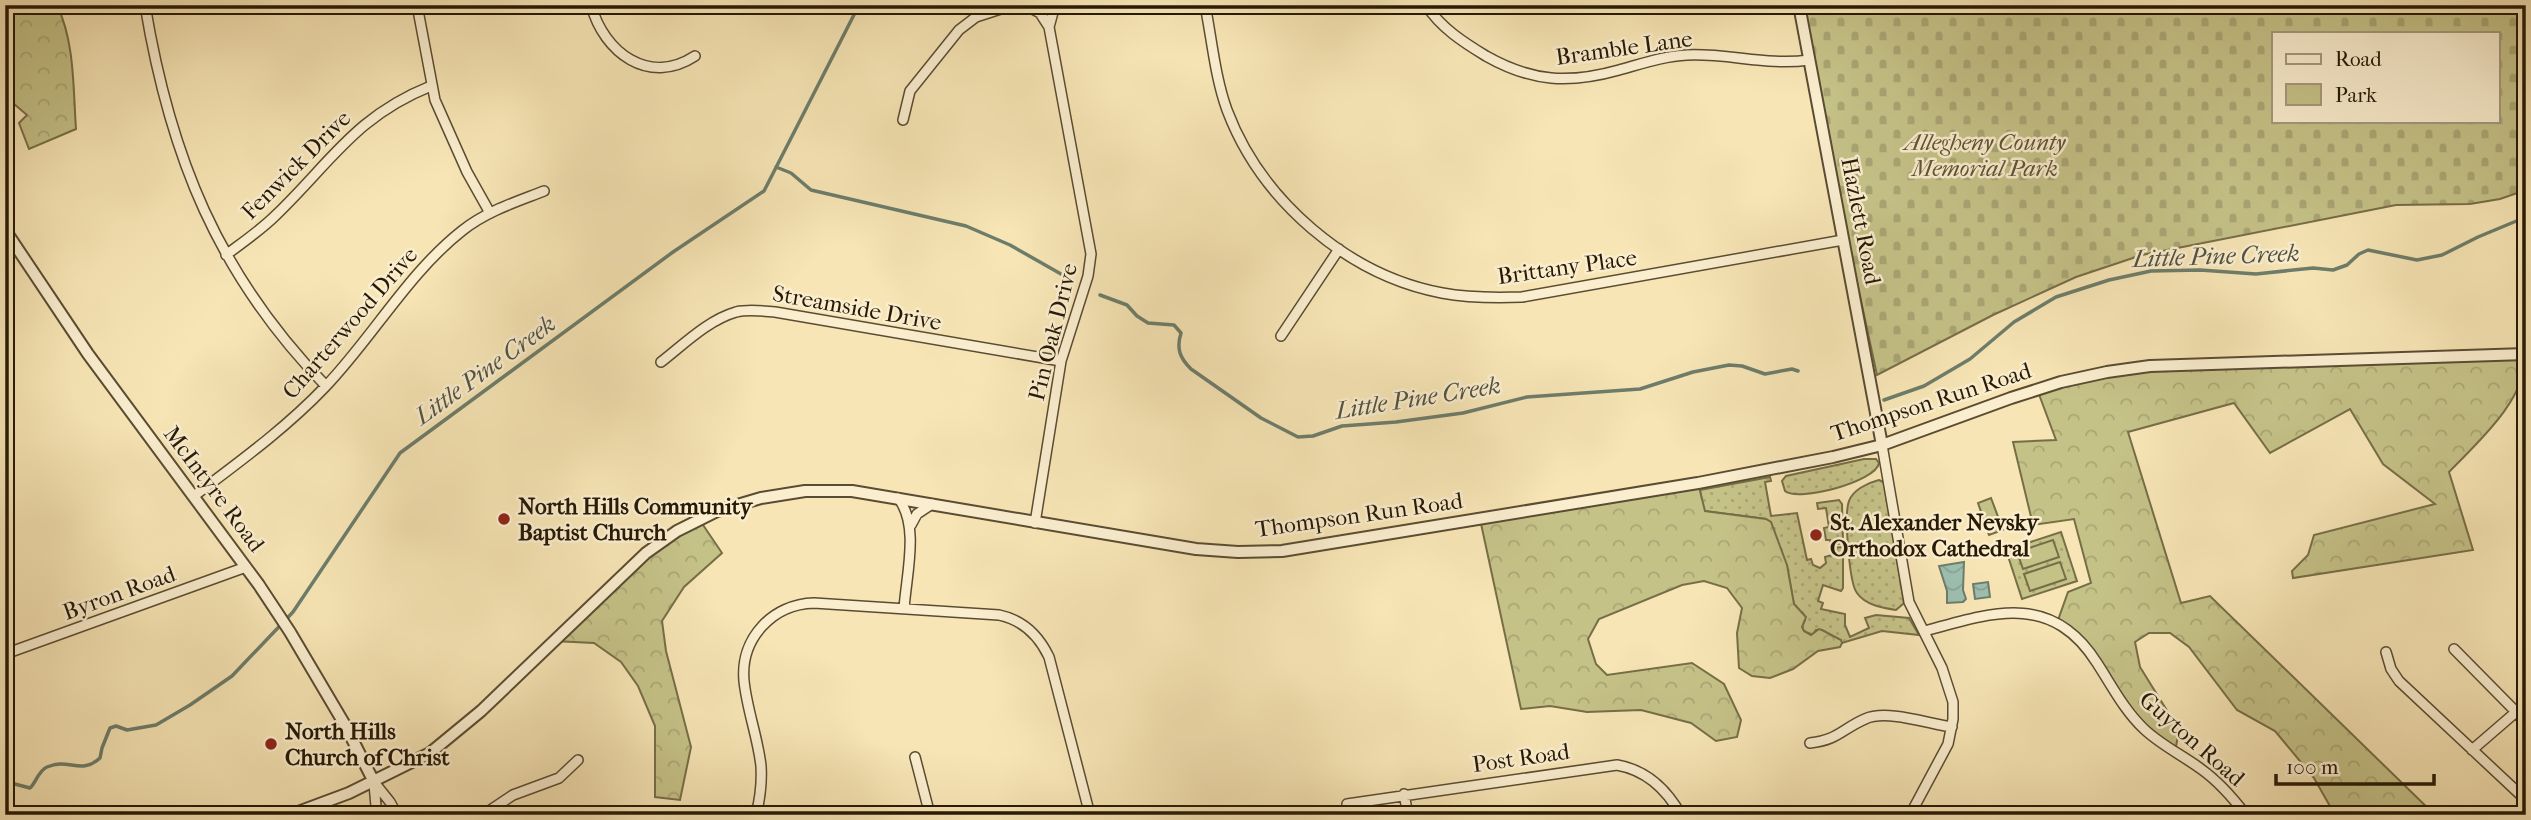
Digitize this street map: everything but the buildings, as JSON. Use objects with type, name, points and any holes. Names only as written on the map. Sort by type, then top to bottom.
[{"type":"street","points":[[145,5],[166,105],[194,191],[226,255],[273,325],[326,386]]},
{"type":"street","points":[[417,5],[432,86],[452,141],[490,213]]},
{"type":"street","points":[[591,5],[605,38],[618,52],[635,61],[667,67],[683,64],[695,56]]},
{"type":"street","points":[[903,120],[911,91],[959,30],[976,17],[1013,5]]},
{"type":"street","points":[[1025,5],[1040,13],[1049,27]]},
{"type":"street","name":"Pin Oak Drive","points":[[1035,523],[1061,360],[1088,276],[1091,247],[1049,27],[1055,5]]},
{"type":"street","name":"Brittany Place","points":[[1205,5],[1222,91],[1232,121],[1259,170],[1281,198],[1316,232],[1339,249],[1373,268],[1421,288],[1445,294],[1495,298],[1541,294],[1843,240]]},
{"type":"street","name":"Bramble Lane","points":[[1426,5],[1439,22],[1463,42],[1507,67],[1543,78],[1586,77],[1684,55],[1712,55],[1784,63],[1809,60]]},
{"type":"street","name":"Hazlett Road","points":[[1799,5],[1882,445]]},
{"type":"street","name":"Fenwick Drive","points":[[226,255],[277,215],[336,149],[363,124],[396,103],[432,86]]},
{"type":"street","name":"Charterwood Drive","points":[[194,496],[280,428],[326,386],[435,256],[464,230],[490,213],[544,191]]},
{"type":"street","name":"McIntyre Road","points":[[5,230],[88,354],[278,614],[345,725],[374,782],[397,815]]},
{"type":"street","points":[[1281,335],[1339,249]]},
{"type":"street","name":"Streamside Drive","points":[[661,362],[718,320],[736,312],[750,310],[1061,360]]},
{"type":"street","name":"Thompson Run Road","points":[[290,815],[374,782],[430,753],[491,701],[646,553],[699,519],[740,503],[805,491],[852,491],[1196,549],[1282,551],[1698,483],[1882,445],[2037,389],[2107,372],[2150,366],[2526,354]]},
{"type":"street","points":[[1882,445],[1909,602],[1925,631],[1949,686],[1953,702],[1952,727],[1944,753],[1910,815]]},
{"type":"street","points":[[898,498],[906,509],[911,525],[904,609]]},
{"type":"street","points":[[911,525],[917,514],[932,504]]},
{"type":"street","name":"Byron Road","points":[[5,654],[246,567]]},
{"type":"street","points":[[756,815],[761,769],[744,677],[747,656],[757,633],[775,614],[798,604],[823,603],[999,615],[1017,621],[1038,638],[1053,668],[1090,815]]},
{"type":"street","name":"Guyton Road","points":[[1925,631],[1978,616],[2008,613],[2031,614],[2052,620],[2087,650],[2122,705],[2137,722],[2159,742],[2212,778],[2246,815]]},
{"type":"street","points":[[2523,648],[2526,662]]},
{"type":"street","points":[[2454,649],[2526,722]]},
{"type":"street","points":[[2386,652],[2391,669],[2399,681],[2526,800]]},
{"type":"street","points":[[2473,750],[2516,712]]},
{"type":"street","points":[[1810,743],[1827,741],[1874,716],[1897,717],[1952,727]]},
{"type":"street","points":[[915,758],[930,815]]},
{"type":"street","points":[[484,815],[513,795],[559,778],[578,760]]},
{"type":"street","name":"Post Road","points":[[1347,804],[1617,765],[1636,770],[1653,780],[1671,798],[1681,815]]},
{"type":"street","name":"McIntyre Road","points":[[374,782],[376,806],[380,815]]},
{"type":"street","points":[[1405,794],[1408,815]]},
{"type":"green space","points":[[5,5],[57,5],[70,50],[76,129],[29,149],[19,123],[27,115],[13,103],[5,89]]},
{"type":"green space","name":"Allegheny County Memorial Park","points":[[1804,5],[2526,5],[2526,190],[2500,199],[2470,204],[2396,205],[2142,255],[2076,277],[1993,315],[1877,375],[1844,222]]},
{"type":"green space","points":[[2526,354],[2524,371],[2510,403],[2487,433],[2449,472],[2473,550],[2293,578],[2292,571],[2308,555],[2314,535],[2435,504],[2383,464],[2350,409],[2270,453],[2234,403],[2128,432],[2181,603],[2210,596],[2435,815],[2335,815],[2314,778],[2275,731],[2237,710],[2189,647],[2170,633],[2149,633],[2135,642],[2140,667],[2179,730],[2175,752],[2151,736],[2096,661],[2057,623],[2068,592],[2091,583],[2074,519],[2033,525],[2013,442],[2056,440],[2037,389],[2107,372]]},
{"type":"green space","points":[[1864,459],[1876,459],[1879,463],[1875,470],[1851,483],[1805,494],[1785,491],[1782,481],[1786,476]]},
{"type":"green space","points":[[1770,477],[1771,481],[1765,482],[1771,516],[1797,513],[1807,560],[1811,559],[1813,565],[1820,568],[1826,563],[1825,557],[1832,555],[1831,548],[1843,547],[1843,588],[1841,591],[1823,585],[1818,601],[1823,603],[1821,609],[1845,614],[1845,625],[1850,637],[1869,628],[1865,618],[1876,615],[1909,618],[1919,635],[1882,631],[1842,643],[1822,630],[1816,630],[1812,635],[1804,631],[1804,615],[1794,605],[1787,566],[1766,519],[1704,511],[1700,490]]},
{"type":"green space","points":[[1879,480],[1885,483],[1904,603],[1896,610],[1875,605],[1860,597],[1854,587],[1848,548],[1849,501],[1861,488]]},
{"type":"green space","points":[[1698,483],[1705,511],[1766,519],[1771,522],[1787,565],[1794,604],[1806,617],[1802,627],[1804,631],[1811,635],[1819,629],[1822,630],[1841,640],[1840,647],[1818,651],[1793,669],[1770,678],[1752,676],[1739,668],[1737,633],[1742,608],[1727,588],[1704,581],[1682,585],[1599,619],[1588,639],[1596,664],[1607,675],[1692,663],[1724,684],[1741,720],[1737,737],[1716,741],[1691,723],[1641,710],[1587,712],[1550,706],[1521,709],[1480,519]]},
{"type":"green space","points":[[1991,498],[2003,530],[1989,535],[1978,503]]},
{"type":"green space","points":[[1839,500],[1842,504],[1843,543],[1831,545],[1830,540],[1826,540],[1824,528],[1829,527],[1826,508],[1818,509],[1817,503]]},
{"type":"green space","points":[[699,519],[722,553],[684,587],[662,621],[666,651],[691,747],[680,800],[655,797],[655,726],[638,686],[621,662],[594,643],[554,641],[627,569]]},
{"type":"green space","points":[[2061,532],[2077,581],[2022,599],[2006,550]]},
{"type":"green space","points":[[2053,540],[2059,557],[2023,569],[2017,552]]},
{"type":"green space","points":[[2060,562],[2066,579],[2030,591],[2024,574]]},
{"type":"water","points":[[1964,562],[1963,590],[1966,599],[1963,602],[1947,603],[1947,591],[1939,566]]},
{"type":"water","points":[[1988,582],[1990,597],[1975,599],[1973,584]]},
{"type":"waterway","name":"Little Pine Creek","points":[[5,784],[30,788],[41,771],[47,767],[55,764],[86,766],[93,763],[100,758],[110,728],[116,726],[127,730],[156,725],[232,676],[293,612],[400,453],[673,252],[764,191],[859,5]]},
{"type":"waterway","name":"Little Pine Creek","points":[[776,167],[791,173],[811,190],[966,226],[1010,245],[1068,278]]},
{"type":"waterway","name":"Little Pine Creek","points":[[1884,400],[1924,386],[1970,359],[2014,322],[2056,297],[2109,280],[2151,271],[2200,270],[2256,274],[2313,268],[2333,270],[2347,265],[2368,250],[2417,260],[2442,255],[2526,217]]},
{"type":"waterway","name":"Little Pine Creek","points":[[1100,295],[1127,305],[1148,323],[1174,325],[1181,333],[1180,353],[1191,369],[1261,418],[1298,437],[1313,436],[1342,426],[1463,413],[1527,397],[1640,389],[1693,372],[1729,365],[1742,366],[1765,374],[1792,369],[1798,371]]},
{"type":"place","name":"North Hills Community Baptist Church","points":[[504,519]]},
{"type":"place","name":"St. Alexander Nevsky Orthodox Cathedral","points":[[1816,535]]},
{"type":"place","name":"North Hills Church of Christ","points":[[271,744]]}]
